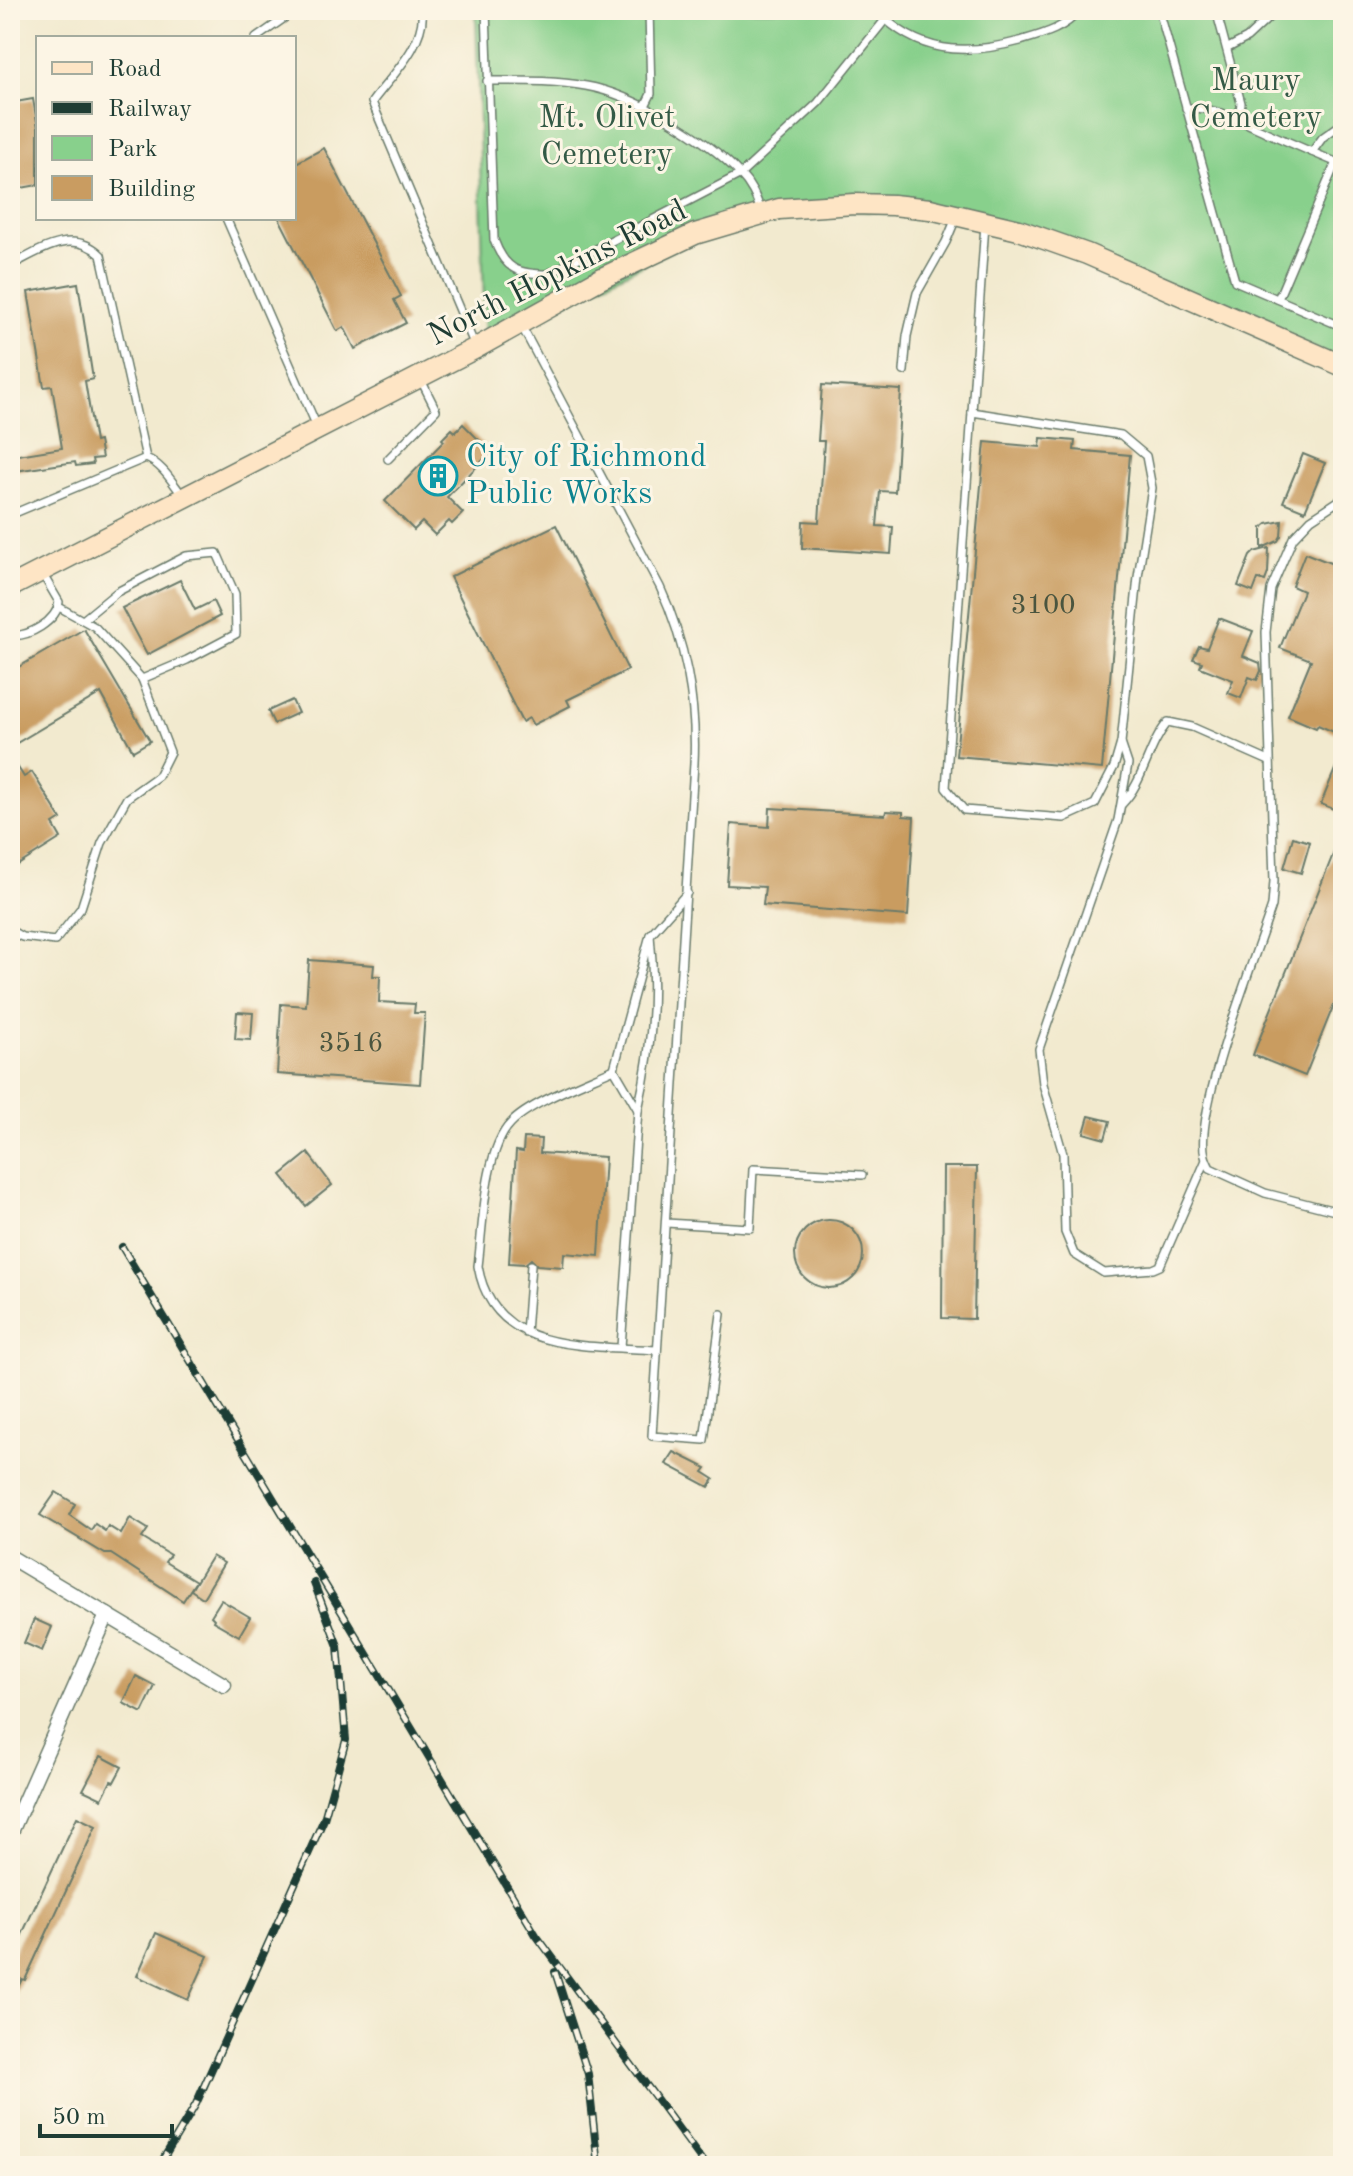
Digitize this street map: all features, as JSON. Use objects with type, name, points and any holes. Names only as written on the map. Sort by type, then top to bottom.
[{"type":"main road","name":"North Hopkins Road","points":[[10,587],[521,325],[600,279],[695,234],[779,209],[854,204],[930,209],[1019,230],[1087,254],[1343,366]]},
{"type":"street","points":[[10,1557],[224,1685]]},
{"type":"street","points":[[10,1834],[107,1615]]},
{"type":"lane","points":[[259,36],[296,10]]},
{"type":"lane","points":[[422,10],[423,21],[416,42],[372,102],[476,348]]},
{"type":"lane","points":[[486,10],[494,240],[500,258],[521,273],[548,274],[741,174],[818,103],[893,10]]},
{"type":"lane","points":[[645,106],[651,94],[649,10]]},
{"type":"lane","points":[[876,10],[898,31],[925,44],[959,50],[981,50],[1055,31],[1080,10]]},
{"type":"lane","points":[[1159,10],[1235,281],[1343,327]]},
{"type":"lane","points":[[1216,10],[1241,103],[1239,118]]},
{"type":"lane","points":[[1228,48],[1247,38],[1277,10]]},
{"type":"lane","points":[[487,81],[561,82],[590,86],[645,106],[715,151],[741,174],[754,192],[762,213]]},
{"type":"lane","points":[[1186,108],[1200,108],[1239,118],[1340,164],[1278,299]]},
{"type":"lane","points":[[1312,152],[1323,137],[1343,123]]},
{"type":"lane","points":[[904,371],[907,336],[917,293],[957,216]]},
{"type":"lane","points":[[227,220],[318,429]]},
{"type":"lane","points":[[972,412],[1121,435],[1146,456],[1152,488],[1140,563],[1121,743],[1114,767],[1095,804],[1064,818],[964,810],[946,788],[985,222]]},
{"type":"lane","points":[[10,266],[59,241],[78,241],[101,255],[146,458]]},
{"type":"lane","points":[[521,325],[660,587],[681,640],[687,673],[695,749],[652,1436],[704,1440],[721,1314]]},
{"type":"lane","points":[[388,459],[436,410],[420,377]]},
{"type":"lane","points":[[10,515],[146,458],[166,472],[184,498]]},
{"type":"lane","points":[[1343,498],[1311,519],[1293,538],[1271,589],[1266,632],[1274,881],[1272,906],[1216,1076],[1204,1141],[1210,1168],[1265,1193],[1343,1213]]},
{"type":"lane","points":[[84,619],[117,592],[186,556],[217,553],[235,594],[236,634],[142,679]]},
{"type":"lane","points":[[10,635],[19,637],[52,619],[59,607],[41,571]]},
{"type":"lane","points":[[10,930],[22,937],[55,941],[81,908],[102,843],[127,798],[158,776],[170,752],[142,679],[95,627],[59,607]]},
{"type":"lane","points":[[1121,806],[1132,795],[1156,736],[1168,722],[1192,727],[1269,761]]},
{"type":"lane","points":[[1121,743],[1128,764],[1121,806],[1039,1049],[1043,1084],[1063,1154],[1065,1232],[1074,1254],[1104,1273],[1160,1266],[1206,1160]]},
{"type":"lane","points":[[638,1110],[614,1069],[650,935],[687,893]]},
{"type":"lane","points":[[621,1347],[638,1110],[644,1082],[654,971],[650,935]]},
{"type":"lane","points":[[614,1069],[526,1111],[502,1134],[495,1149],[478,1266],[480,1281],[489,1300],[502,1316],[526,1333],[547,1342],[657,1350]]},
{"type":"lane","points":[[666,1223],[750,1228],[753,1169],[862,1175]]},
{"type":"lane","points":[[526,1333],[531,1265]]},
{"type":"green space","name":"Mt. Olivet Cemetery","points":[[476,10],[1343,10],[1343,360],[1110,264],[942,216],[858,211],[772,214],[693,240],[485,342]]},
{"type":"building","points":[[33,99],[36,185],[10,190],[10,103]]},
{"type":"building","points":[[324,148],[401,296],[394,300],[406,323],[355,349],[344,327],[337,331],[280,220],[296,220],[296,163]]},
{"type":"building","points":[[78,283],[93,379],[85,381],[95,442],[99,441],[102,458],[92,459],[93,464],[76,466],[75,462],[15,471],[12,456],[62,448],[52,386],[44,387],[28,292]]},
{"type":"building","points":[[822,385],[901,390],[895,492],[880,491],[877,526],[893,527],[891,554],[802,548],[803,521],[819,522],[824,441],[818,441]]},
{"type":"building","name":"City of Richmond Public Works","points":[[463,424],[491,452],[447,497],[463,513],[435,535],[422,522],[414,530],[385,501],[452,429],[455,432]]},
{"type":"building","points":[[1041,438],[1075,441],[1074,450],[1130,455],[1102,769],[956,756],[985,442],[1040,447]]},
{"type":"building","points":[[1303,454],[1325,463],[1305,511],[1283,502]]},
{"type":"building","points":[[1282,521],[1278,541],[1262,548],[1262,528]]},
{"type":"building","points":[[556,525],[628,670],[567,700],[570,706],[533,725],[529,718],[522,722],[450,577]]},
{"type":"building","points":[[1269,548],[1265,581],[1258,579],[1253,592],[1238,586],[1250,556]]},
{"type":"building","points":[[1305,553],[1343,568],[1343,736],[1288,716],[1311,660],[1280,648],[1303,591],[1292,586]]},
{"type":"building","points":[[180,580],[195,610],[213,601],[220,616],[147,655],[122,608]]},
{"type":"building","points":[[1219,618],[1253,631],[1243,656],[1260,663],[1261,671],[1257,680],[1249,677],[1241,698],[1228,693],[1233,680],[1200,667],[1202,662],[1193,659],[1199,646],[1207,648]]},
{"type":"building","points":[[84,629],[150,741],[133,751],[101,693],[10,747],[10,672]]},
{"type":"building","points":[[292,700],[298,713],[274,724],[268,711]]},
{"type":"building","points":[[1343,752],[1343,813],[1321,804]]},
{"type":"building","points":[[10,755],[24,777],[32,772],[61,819],[53,824],[61,838],[10,870]]},
{"type":"building","points":[[770,808],[885,815],[886,811],[903,812],[903,816],[914,817],[908,916],[763,905],[765,887],[727,885],[731,824],[769,827]]},
{"type":"building","points":[[1342,832],[1343,982],[1305,1076],[1253,1055]]},
{"type":"building","points":[[1293,837],[1310,842],[1301,873],[1284,868]]},
{"type":"building","points":[[309,960],[374,965],[373,976],[380,976],[379,1002],[415,1004],[414,1013],[425,1013],[420,1084],[277,1074],[281,1004],[306,1006]]},
{"type":"building","points":[[237,1012],[253,1013],[251,1040],[235,1039]]},
{"type":"building","points":[[1089,1116],[1110,1121],[1105,1139],[1084,1133]]},
{"type":"building","points":[[524,1138],[541,1139],[540,1153],[605,1157],[599,1256],[564,1253],[563,1267],[537,1265],[531,1259],[525,1264],[509,1263],[516,1151],[523,1152]]},
{"type":"building","points":[[308,1153],[332,1185],[306,1206],[281,1175]]},
{"type":"building","points":[[943,1167],[977,1167],[974,1319],[942,1318]]},
{"type":"building","points":[[829,1220],[853,1230],[863,1254],[853,1278],[829,1288],[805,1278],[795,1254],[805,1230]]},
{"type":"building","points":[[674,1452],[706,1468],[703,1472],[714,1479],[709,1487],[666,1464]]},
{"type":"building","points":[[56,1492],[75,1504],[69,1515],[91,1530],[95,1524],[105,1531],[108,1526],[121,1534],[130,1518],[148,1529],[142,1538],[170,1555],[165,1562],[196,1581],[183,1601],[111,1554],[105,1554],[40,1515]]},
{"type":"building","points":[[212,1556],[224,1563],[203,1598],[191,1590]]},
{"type":"building","points":[[221,1600],[250,1617],[239,1636],[213,1621],[211,1616]]},
{"type":"building","points":[[34,1619],[52,1627],[42,1651],[24,1643]]},
{"type":"building","points":[[136,1676],[155,1686],[142,1713],[123,1703]]},
{"type":"building","points":[[101,1756],[122,1767],[102,1799],[83,1790]]},
{"type":"building","points":[[77,1817],[96,1826],[25,1980],[22,1979],[10,2004],[10,1960]]},
{"type":"building","points":[[156,1933],[208,1956],[188,2000],[137,1976]]},
{"type":"railway","points":[[122,1247],[536,1935],[706,2166]]},
{"type":"railway","points":[[159,2166],[196,2104],[324,1819],[346,1740],[338,1646],[314,1583]]},
{"type":"railway","points":[[555,1972],[588,2074],[598,2166]]},
{"type":"place","name":"City of Richmond Public Works","points":[[438,476]]},
{"type":"park label","name":"Maury Cemetery","points":[[1256,100]]}]
